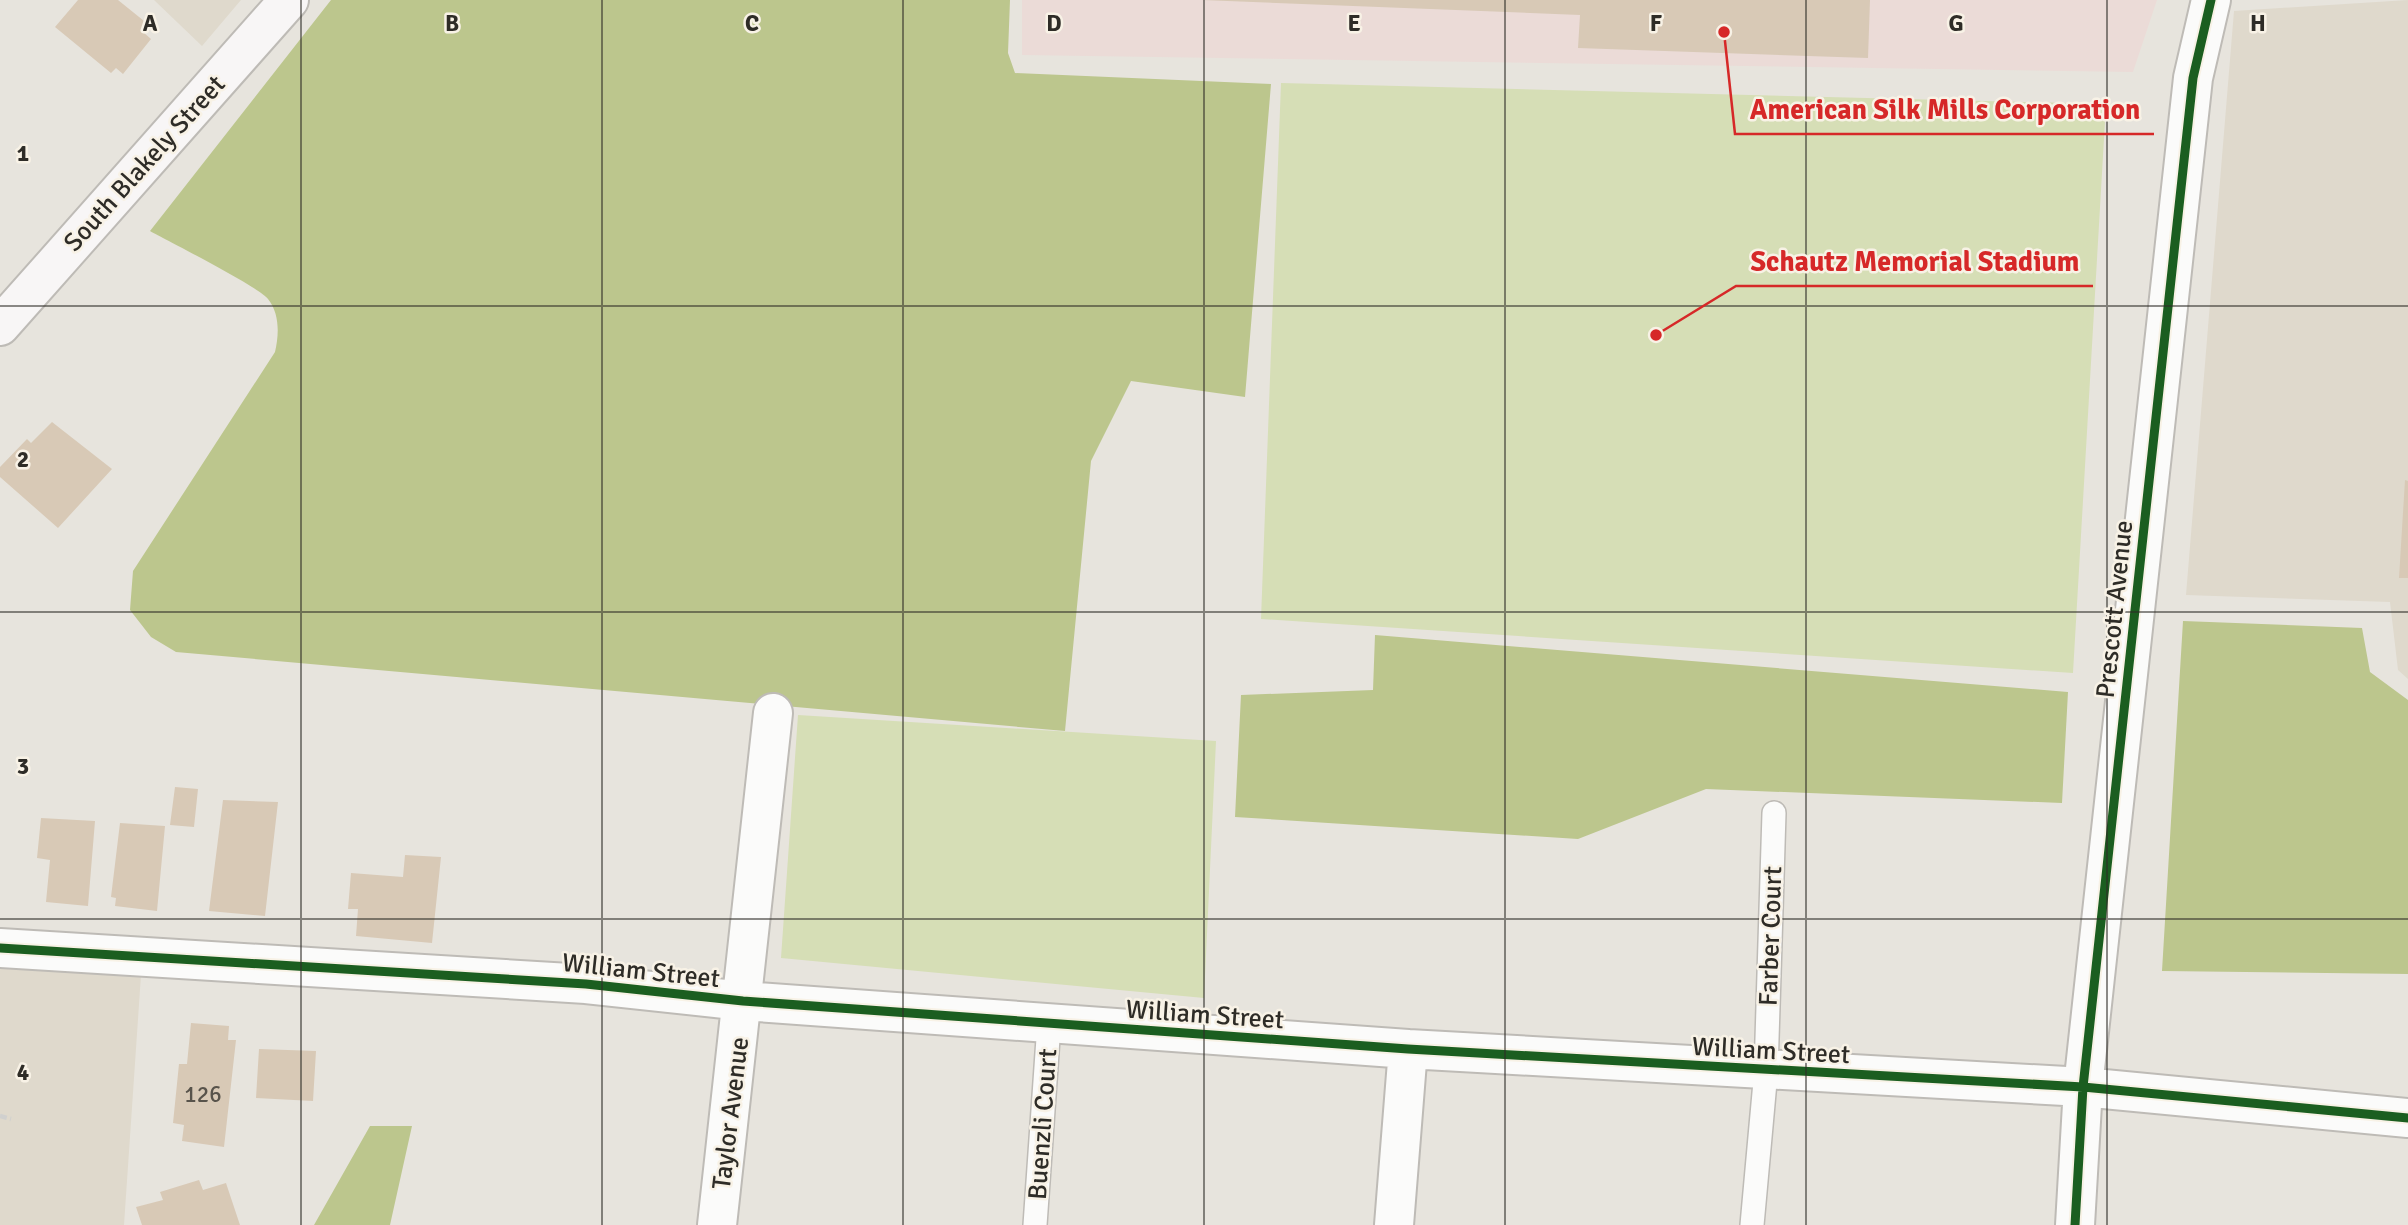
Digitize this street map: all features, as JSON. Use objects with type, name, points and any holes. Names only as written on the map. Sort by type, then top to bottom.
[{"type":"main road","name":"South Blakely Street","points":[[0,326],[289,0]]},
{"type":"street","name":"Prescott Avenue","points":[[2075,1225],[2083,1087],[2193,78],[2211,0]]},
{"type":"street","name":"Taylor Avenue","points":[[717,1225],[773,713]]},
{"type":"street","name":"William Street","points":[[0,948],[586,984],[743,1001],[1408,1049],[2083,1087],[2408,1118]]},
{"type":"street","points":[[1394,1225],[1408,1049]]},
{"type":"lane","name":"Farber Court","points":[[1752,1225],[1766,1071],[1774,814]]},
{"type":"lane","name":"Buenzli Court","points":[[1035,1225],[1049,1024]]},
{"type":"path","points":[[0,1116],[11,1119]]},
{"type":"shaded area","points":[[154,0],[241,0],[202,46]]},
{"type":"shaded area","points":[[1022,0],[2157,0],[2133,72],[1022,55]]},
{"type":"shaded area","points":[[2408,0],[2408,679],[2398,670],[2390,602],[2186,595],[2234,11]]},
{"type":"shaded area","points":[[0,966],[141,975],[124,1225],[0,1225]]},
{"type":"green space","points":[[331,0],[1010,0],[1008,53],[1015,73],[1271,84],[1245,397],[1131,381],[1091,461],[1065,731],[176,652],[151,637],[130,610],[133,571],[275,352],[278,332],[275,311],[261,293],[150,231]]},
{"type":"green space","points":[[1281,83],[2106,104],[2073,673],[1261,619]]},
{"type":"green space","points":[[2183,621],[2362,628],[2370,672],[2408,700],[2408,974],[2162,971]]},
{"type":"green space","points":[[1375,635],[2068,692],[2062,803],[1706,789],[1578,839],[1235,817],[1241,695],[1373,690]]},
{"type":"green space","points":[[798,715],[1216,741],[1204,998],[781,958]]},
{"type":"green space","points":[[370,1126],[412,1126],[390,1225],[314,1225]]},
{"type":"building","points":[[78,0],[118,0],[149,25],[143,32],[151,39],[123,74],[116,68],[111,73],[55,27]]},
{"type":"building","points":[[1202,0],[1870,0],[1868,58],[1578,48],[1580,15]]},
{"type":"building","points":[[52,422],[112,469],[58,528],[0,477],[0,467],[27,439],[31,443]]},
{"type":"building","points":[[2405,480],[2408,481],[2408,578],[2399,578]]},
{"type":"building","points":[[175,787],[198,789],[194,827],[170,825]]},
{"type":"building","points":[[223,800],[278,802],[265,916],[209,911]]},
{"type":"building","points":[[41,818],[95,821],[88,906],[46,902],[50,860],[37,858]]},
{"type":"building","points":[[120,823],[165,826],[157,911],[115,906],[116,898],[111,897]]},
{"type":"building","points":[[405,855],[441,857],[432,943],[356,936],[358,909],[348,909],[351,873],[403,877]]},
{"type":"building","points":[[191,1023],[229,1026],[228,1040],[236,1040],[224,1147],[182,1141],[184,1125],[173,1123],[179,1064],[187,1064]]},
{"type":"building","points":[[259,1049],[316,1051],[313,1101],[256,1098]]},
{"type":"building","points":[[199,1180],[203,1190],[226,1183],[240,1225],[142,1225],[136,1207],[163,1200],[160,1192]]},
{"type":"cycle path","points":[[2075,1225],[2083,1087],[2193,78],[2211,0]]},
{"type":"cycle path","points":[[0,948],[586,984],[743,1001],[1408,1049],[2083,1087],[2408,1118]]},
{"type":"place","name":"American Silk Mills Corporation","points":[[1724,32]]},
{"type":"place","name":"Schautz Memorial Stadium","points":[[1656,335]]}]
